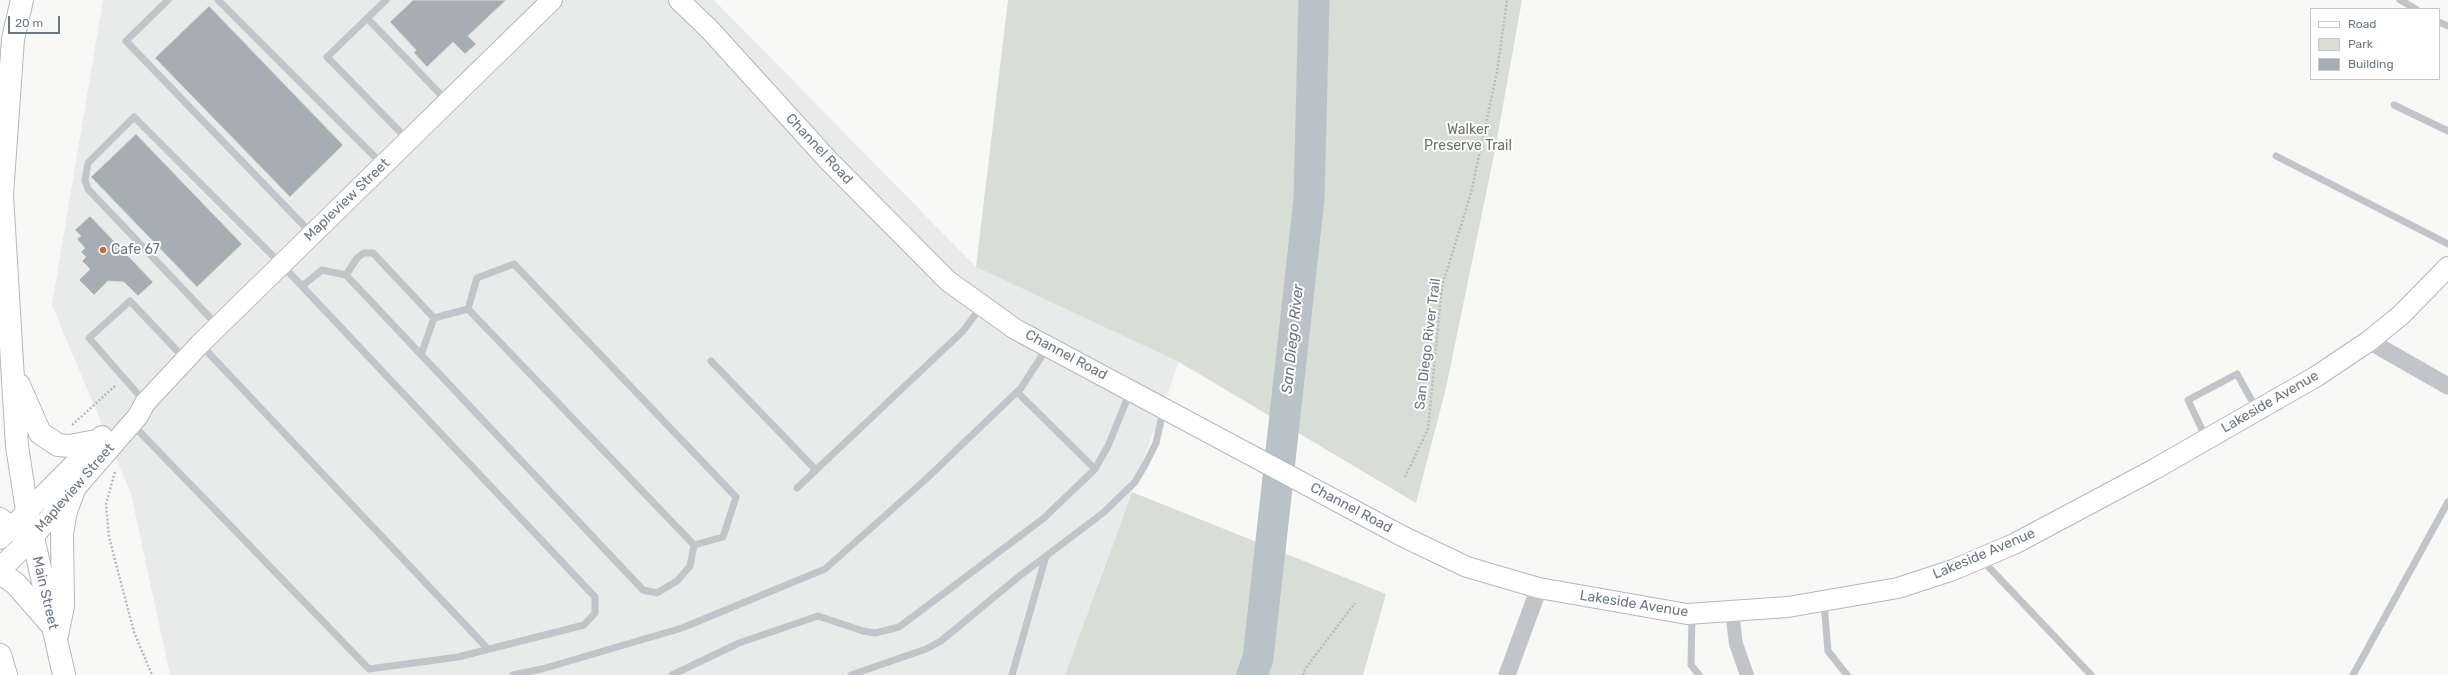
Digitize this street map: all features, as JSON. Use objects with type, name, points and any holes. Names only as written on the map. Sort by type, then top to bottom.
[{"type":"main road","name":"Main Street","points":[[22,0],[13,39],[2,195],[11,364],[17,446],[27,511],[64,675]]},
{"type":"main road","name":"Mapleview Street","points":[[0,569],[33,537],[131,424],[145,403],[200,344],[552,0]]},
{"type":"main road","name":"Channel Road","points":[[679,0],[712,31],[833,166],[948,281],[1016,329],[1385,526],[1467,567],[1539,588]]},
{"type":"main road","name":"Lakeside Avenue","points":[[1539,588],[1692,613],[1788,607],[1898,588],[1953,570],[2014,544],[2206,439],[2317,376],[2369,341],[2401,315],[2448,267]]},
{"type":"main road","points":[[11,364],[27,407],[40,433],[58,445],[70,446],[96,441]]},
{"type":"main road","name":"Mapleview Street","points":[[4,529],[27,511],[128,410],[145,403]]},
{"type":"main road","points":[[54,632],[63,606],[62,533],[66,511],[75,488]]},
{"type":"main road","points":[[4,529],[33,537]]},
{"type":"main road","points":[[0,573],[15,583],[54,632]]},
{"type":"main road","points":[[0,655],[6,675]]},
{"type":"street","points":[[2369,341],[2448,386]]},
{"type":"street","points":[[1507,675],[1539,588]]},
{"type":"street","points":[[1732,611],[1736,644],[1747,675]]},
{"type":"lane","points":[[168,0],[126,41],[312,235]]},
{"type":"lane","points":[[218,0],[383,165]]},
{"type":"lane","points":[[386,0],[327,57],[408,141]]},
{"type":"lane","points":[[2400,0],[2414,8]]},
{"type":"lane","points":[[367,18],[448,102]]},
{"type":"lane","points":[[2394,105],[2448,131]]},
{"type":"lane","points":[[131,424],[369,669],[458,657],[584,625],[595,612],[594,597],[282,264],[134,117],[88,163],[85,180],[88,189],[218,327]]},
{"type":"lane","points":[[2276,156],[2448,244]]},
{"type":"lane","points":[[346,275],[356,258],[364,254],[373,253],[434,318]]},
{"type":"lane","points":[[468,309],[477,278],[514,264],[736,497],[723,537],[694,545]]},
{"type":"lane","points":[[302,286],[322,270],[346,275],[643,590],[657,593],[678,581],[690,566],[694,545]]},
{"type":"lane","points":[[145,403],[125,377],[89,338],[130,301],[186,360]]},
{"type":"lane","points":[[797,488],[963,331],[982,305]]},
{"type":"lane","points":[[434,318],[468,309]]},
{"type":"lane","points":[[468,309],[694,545]]},
{"type":"lane","points":[[422,355],[434,318]]},
{"type":"lane","points":[[200,344],[488,649]]},
{"type":"lane","points":[[512,675],[542,669],[682,628],[825,569],[925,480],[1017,392],[1049,346]]},
{"type":"lane","points":[[711,361],[816,470]]},
{"type":"lane","points":[[2206,439],[2188,400],[2237,374],[2258,410]]},
{"type":"lane","points":[[672,675],[739,643],[818,616],[863,631],[875,633],[899,627],[1044,518],[1095,469],[1108,446],[1131,390]]},
{"type":"lane","points":[[1017,392],[1095,469]]},
{"type":"lane","points":[[851,675],[926,648],[941,641],[1046,556],[1103,513],[1135,482],[1156,443],[1164,407]]},
{"type":"lane","points":[[2353,675],[2448,502]]},
{"type":"lane","points":[[1012,675],[1046,556]]},
{"type":"lane","points":[[1981,558],[2091,675]]},
{"type":"lane","points":[[1824,601],[1827,645],[1831,655],[1847,675]]},
{"type":"lane","points":[[1692,613],[1691,665],[1699,675]]},
{"type":"path","name":"San Diego River Trail","points":[[1405,477],[1428,429],[1442,286],[1472,192],[1496,72],[1507,0]]},
{"type":"path","points":[[66,430],[78,421],[125,377]]},
{"type":"path","points":[[116,468],[106,504],[109,537],[134,632],[152,675]]},
{"type":"path","points":[[1303,675],[1305,669],[1355,603]]},
{"type":"shaded area","points":[[103,0],[714,0],[976,267],[1179,362],[1065,675],[170,675],[131,494],[52,305]]},
{"type":"green space","name":"Walker Preserve Trail","points":[[1008,0],[1522,0],[1495,150],[1446,388],[1416,503],[1179,362],[976,267]]},
{"type":"green space","points":[[1132,492],[1386,594],[1363,675],[1065,675]]},
{"type":"building","points":[[413,0],[506,0],[468,36],[476,44],[465,54],[453,42],[427,67],[414,53],[416,50],[390,22]]},
{"type":"building","points":[[209,6],[343,145],[290,197],[155,58]]},
{"type":"building","points":[[136,134],[242,244],[197,287],[91,177]]},
{"type":"building","name":"Cafe 67","points":[[90,216],[153,282],[138,296],[124,282],[108,281],[94,295],[79,280],[90,269],[82,261],[86,257],[81,252],[85,248],[77,239],[81,236],[75,230]]},
{"type":"waterway","name":"San Diego River","points":[[1252,675],[1258,658],[1309,199],[1314,0]]},
{"type":"place","name":"Cafe 67","points":[[103,250]]}]
